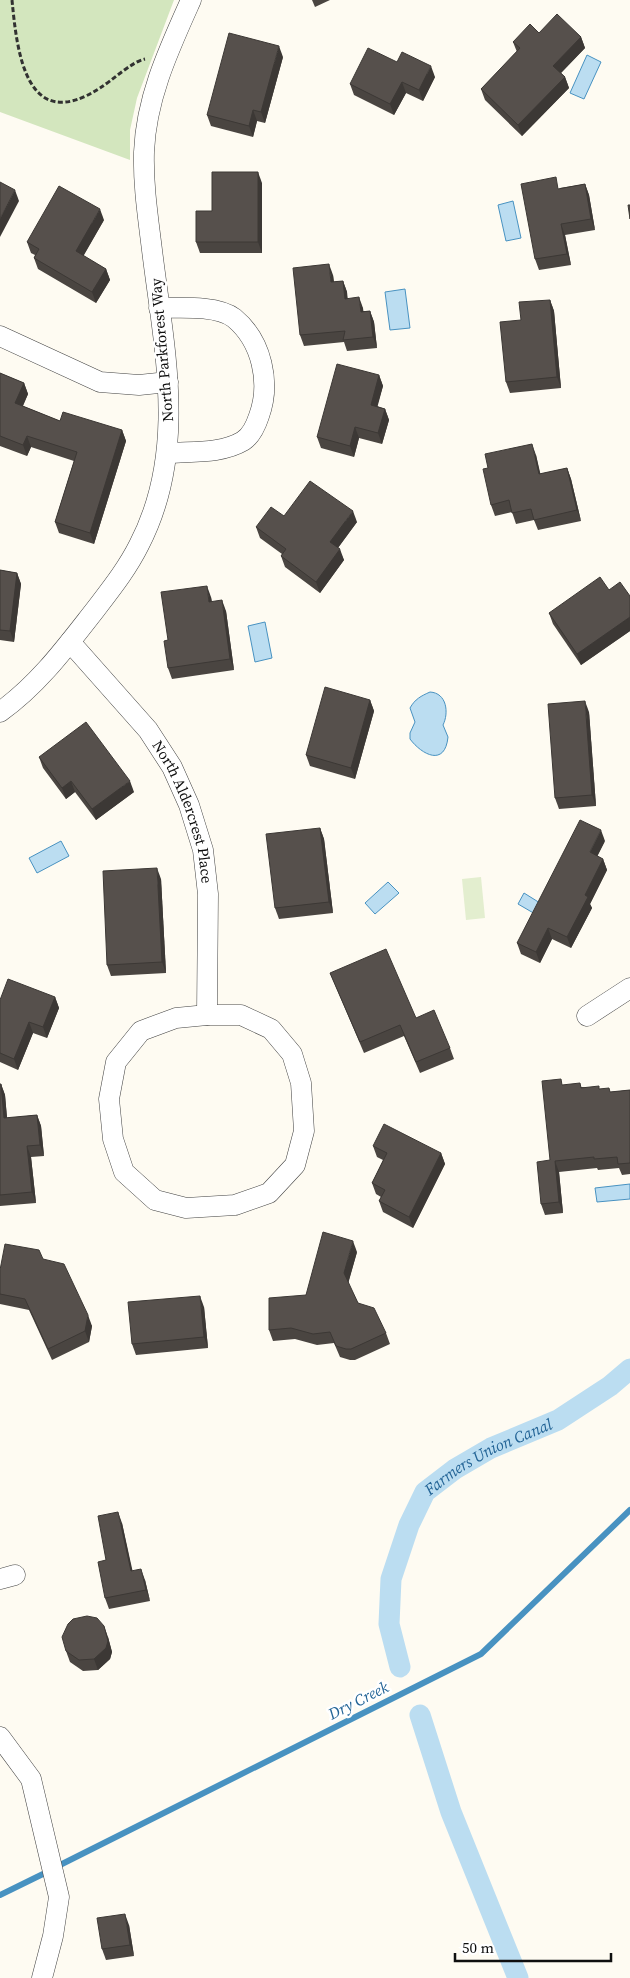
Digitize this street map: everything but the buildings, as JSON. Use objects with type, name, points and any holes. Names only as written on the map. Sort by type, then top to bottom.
[{"type":"street","name":"North Parkforest Way","points":[[0,712],[19,698],[45,673],[122,574],[140,545],[161,489],[168,453],[170,414],[168,382],[145,194],[144,152],[148,118],[156,83],[164,60],[191,0]]},
{"type":"street","points":[[159,308],[202,309],[222,312],[233,318],[248,333],[256,346],[261,358],[264,377],[264,402],[256,426],[245,440],[227,448],[168,453]]},
{"type":"street","points":[[0,336],[100,382],[139,385],[168,382]]},
{"type":"street","name":"North Aldercrest Place","points":[[70,642],[148,730],[172,768],[189,805],[202,850],[208,894],[207,1014]]},
{"type":"street","points":[[588,1016],[630,988]]},
{"type":"street","points":[[207,1014],[241,1015],[248,1018],[271,1029],[292,1054],[300,1083],[304,1131],[295,1165],[269,1193],[235,1205],[186,1208],[154,1200],[124,1172],[113,1139],[109,1099],[116,1062],[141,1032],[176,1018],[207,1014]]},
{"type":"street","points":[[0,1737],[30,1779],[59,1897],[53,1936],[42,1978]]},
{"type":"path","points":[[12,0],[20,59],[29,81],[37,92],[47,99],[57,102],[83,97],[100,89],[141,60],[164,60]]},
{"type":"green space","points":[[0,0],[174,0],[137,98],[130,130],[130,160],[0,112]]},
{"type":"green space","points":[[481,877],[485,918],[466,920],[462,879]]},
{"type":"water","points":[[587,55],[601,62],[584,99],[570,93]]},
{"type":"water","points":[[513,201],[521,238],[506,241],[498,205]]},
{"type":"water","points":[[405,289],[410,328],[390,330],[385,292]]},
{"type":"water","points":[[265,622],[272,658],[255,662],[248,626]]},
{"type":"water","points":[[430,692],[440,696],[446,710],[443,725],[448,737],[446,746],[438,755],[432,755],[421,750],[410,739],[410,733],[415,722],[410,708],[418,698]]},
{"type":"water","points":[[61,841],[69,856],[37,873],[29,858]]},
{"type":"water","points":[[388,882],[399,893],[375,914],[365,903]]},
{"type":"water","points":[[524,893],[548,908],[542,918],[518,904]]},
{"type":"water","points":[[630,1184],[630,1199],[597,1202],[595,1188]]},
{"type":"waterway","name":"Farmers Union Canal","points":[[400,1667],[389,1624],[391,1579],[409,1525],[425,1492],[455,1469],[491,1448],[558,1420],[610,1386],[630,1369]]},
{"type":"waterway","name":"Dry Creek","points":[[62,1864],[481,1654],[630,1510]]},
{"type":"waterway","name":"Farmers Union Canal","points":[[420,1715],[451,1812],[518,1978]]},
{"type":"waterway","name":"Dry Creek","points":[[0,1895],[47,1872]]}]
